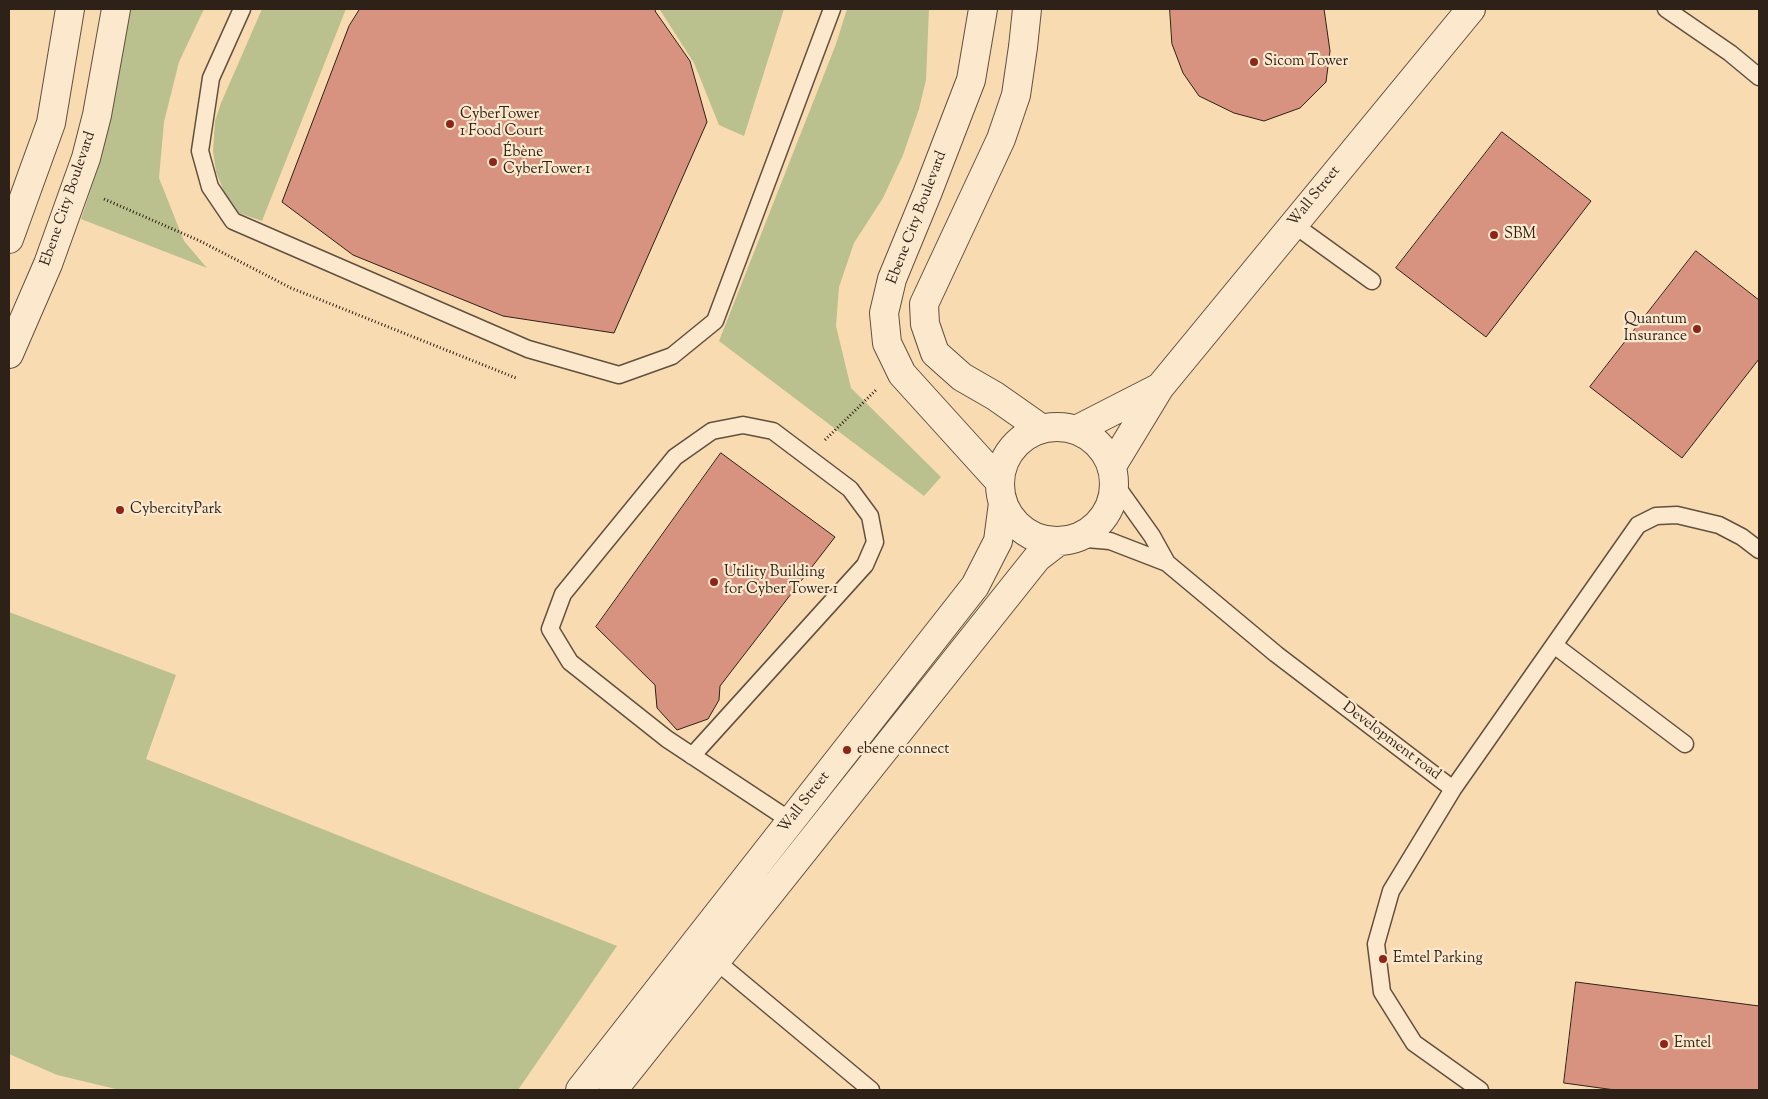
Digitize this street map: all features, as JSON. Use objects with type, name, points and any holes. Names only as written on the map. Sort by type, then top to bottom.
[{"type":"street","points":[[9,239],[51,123],[70,9]]},
{"type":"street","name":"Ebene City Boulevard","points":[[9,354],[48,264],[86,158],[97,115],[116,9]]},
{"type":"street","name":"Ebene City Boulevard","points":[[983,9],[970,80],[927,194],[895,271],[884,313],[887,343],[902,374],[1001,492]]},
{"type":"street","points":[[1027,9],[1016,95],[1002,139],[924,304],[925,324],[935,353],[962,377],[995,396],[1042,429]]},
{"type":"street","name":"Wall Street","points":[[1113,475],[1160,386],[1471,9]]},
{"type":"street","name":"Wall Street","points":[[1076,430],[1160,386]]},
{"type":"street","points":[[613,1090],[1037,558],[1067,539],[1091,530],[1104,517],[1111,505],[1113,475],[1104,450],[1092,438],[1076,430],[1059,426],[1042,429],[1025,436],[1012,448],[1004,464],[1001,492],[1012,519],[1026,532],[1043,539],[1067,539]]},
{"type":"street","name":"Wall Street","points":[[580,1090],[975,586],[998,541],[1001,492]]},
{"type":"lane","points":[[242,9],[211,78],[200,151],[210,187],[233,221],[528,349],[618,375],[672,356],[715,322],[832,9]]},
{"type":"lane","points":[[1666,9],[1730,53],[1759,77]]},
{"type":"lane","points":[[1293,224],[1372,281]]},
{"type":"lane","points":[[692,756],[865,565],[874,542],[870,516],[850,489],[773,431],[743,425],[712,431],[675,456],[563,594],[550,629],[570,662],[667,739],[692,756],[791,821]]},
{"type":"lane","points":[[1113,475],[1167,563]]},
{"type":"lane","name":"Development road","points":[[1167,563],[1276,654],[1453,789],[1638,525],[1656,516],[1677,515],[1719,526],[1742,538],[1759,550]]},
{"type":"lane","points":[[1067,539],[1110,541],[1167,563]]},
{"type":"lane","points":[[1554,645],[1685,744]]},
{"type":"lane","points":[[1453,789],[1391,891],[1376,944],[1382,992],[1414,1043],[1480,1090]]},
{"type":"lane","points":[[716,961],[871,1090]]},
{"type":"path","points":[[76,187],[200,240],[291,288],[516,378]]},
{"type":"path","points":[[810,459],[828,435],[874,392],[902,374]]},
{"type":"green space","points":[[131,9],[204,9],[179,62],[164,122],[159,178],[184,241],[207,268],[81,219],[99,164]]},
{"type":"green space","points":[[262,9],[346,9],[262,221],[236,212],[225,194],[216,172],[213,151],[215,121],[221,103]]},
{"type":"green space","points":[[661,9],[784,9],[744,136],[719,125],[694,63]]},
{"type":"green space","points":[[847,9],[929,9],[926,80],[919,109],[903,155],[883,198],[854,243],[839,287],[836,326],[851,388],[941,477],[924,496],[719,341],[836,44]]},
{"type":"green space","points":[[9,612],[176,675],[146,759],[617,946],[518,1090],[120,1090],[57,1075],[9,1054]]},
{"type":"building","name":"Ébène CyberTower 1","points":[[360,9],[656,9],[655,11],[690,61],[707,122],[614,333],[503,316],[353,255],[282,202],[349,26]]},
{"type":"building","name":"Sicom Tower","points":[[1170,9],[1324,9],[1330,51],[1326,82],[1300,108],[1264,121],[1234,113],[1199,96],[1183,73],[1172,44]]},
{"type":"building","name":"SBM","points":[[1502,132],[1591,201],[1486,337],[1396,268]]},
{"type":"building","name":"Quantum Insurance","points":[[1696,251],[1759,300],[1759,359],[1682,458],[1590,387]]},
{"type":"building","name":"Utility Building for Cyber Tower 1","points":[[721,453],[835,537],[720,686],[719,700],[708,719],[677,730],[657,708],[655,685],[596,627]]},
{"type":"building","name":"Emtel","points":[[1576,982],[1759,1006],[1759,1090],[1615,1090],[1564,1083]]},
{"type":"place","name":"Sicom Tower","points":[[1254,62]]},
{"type":"place","name":"CyberTower 1 Food Court","points":[[450,124]]},
{"type":"place","name":"Ébène CyberTower 1","points":[[493,162]]},
{"type":"place","name":"SBM","points":[[1494,235]]},
{"type":"place","name":"Quantum Insurance","points":[[1697,329]]},
{"type":"place","name":"CybercityPark","points":[[120,510]]},
{"type":"place","name":"Utility Building for Cyber Tower 1","points":[[714,582]]},
{"type":"place","name":"ebene connect","points":[[847,750]]},
{"type":"place","name":"Emtel Parking","points":[[1383,959]]},
{"type":"place","name":"Emtel","points":[[1664,1044]]}]
